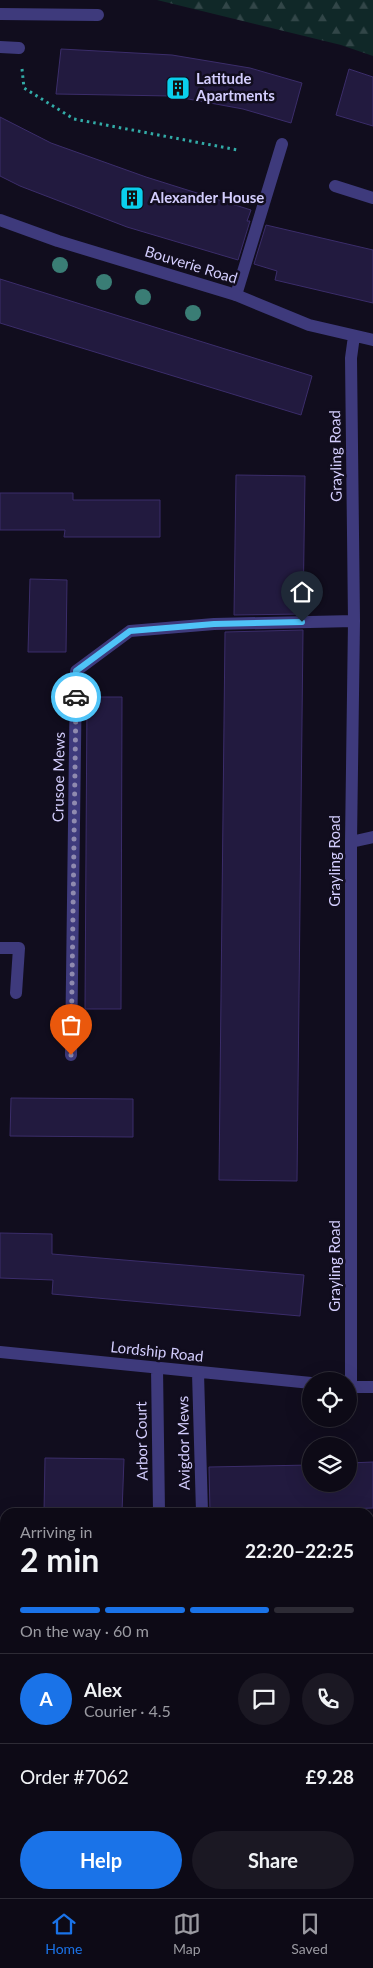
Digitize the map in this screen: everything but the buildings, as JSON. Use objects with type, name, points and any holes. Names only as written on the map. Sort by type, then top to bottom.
[{"type":"street","points":[[0,14],[98,15]]},
{"type":"street","points":[[0,47],[19,48]]},
{"type":"street","points":[[236,295],[282,144]]},
{"type":"street","points":[[335,186],[373,198]]},
{"type":"street","name":"Bouverie Road","points":[[0,220],[58,241],[236,295],[309,325],[373,340]]},
{"type":"street","name":"Grayling Road","points":[[350,1372],[351,842],[354,621],[351,358],[354,336]]},
{"type":"street","name":"Crusoe Mews","points":[[71,1055],[76,671],[130,631],[214,624],[354,621]]},
{"type":"street","points":[[351,842],[373,837]]},
{"type":"street","points":[[0,948],[19,948],[16,994]]},
{"type":"street","name":"Lordship Road","points":[[0,1352],[302,1382]]},
{"type":"street","name":"Arbor Court","points":[[157,1368],[160,1508]]},
{"type":"street","name":"Avigdor Mews","points":[[198,1373],[202,1508]]},
{"type":"street","points":[[357,1387],[373,1388]]},
{"type":"path","points":[[19,48],[24,88],[74,119],[238,150]]},
{"type":"green space","points":[[157,0],[373,0],[373,56],[341,45]]},
{"type":"way so far","points":[[71,1055],[76,697]]},
{"type":"place","name":"Latitude Apartments","points":[[178,88]]},
{"type":"place","name":"Alexander House","points":[[132,198]]},
{"type":"route","points":[[76,697],[76,671],[130,631],[214,624],[302,622]]}]
